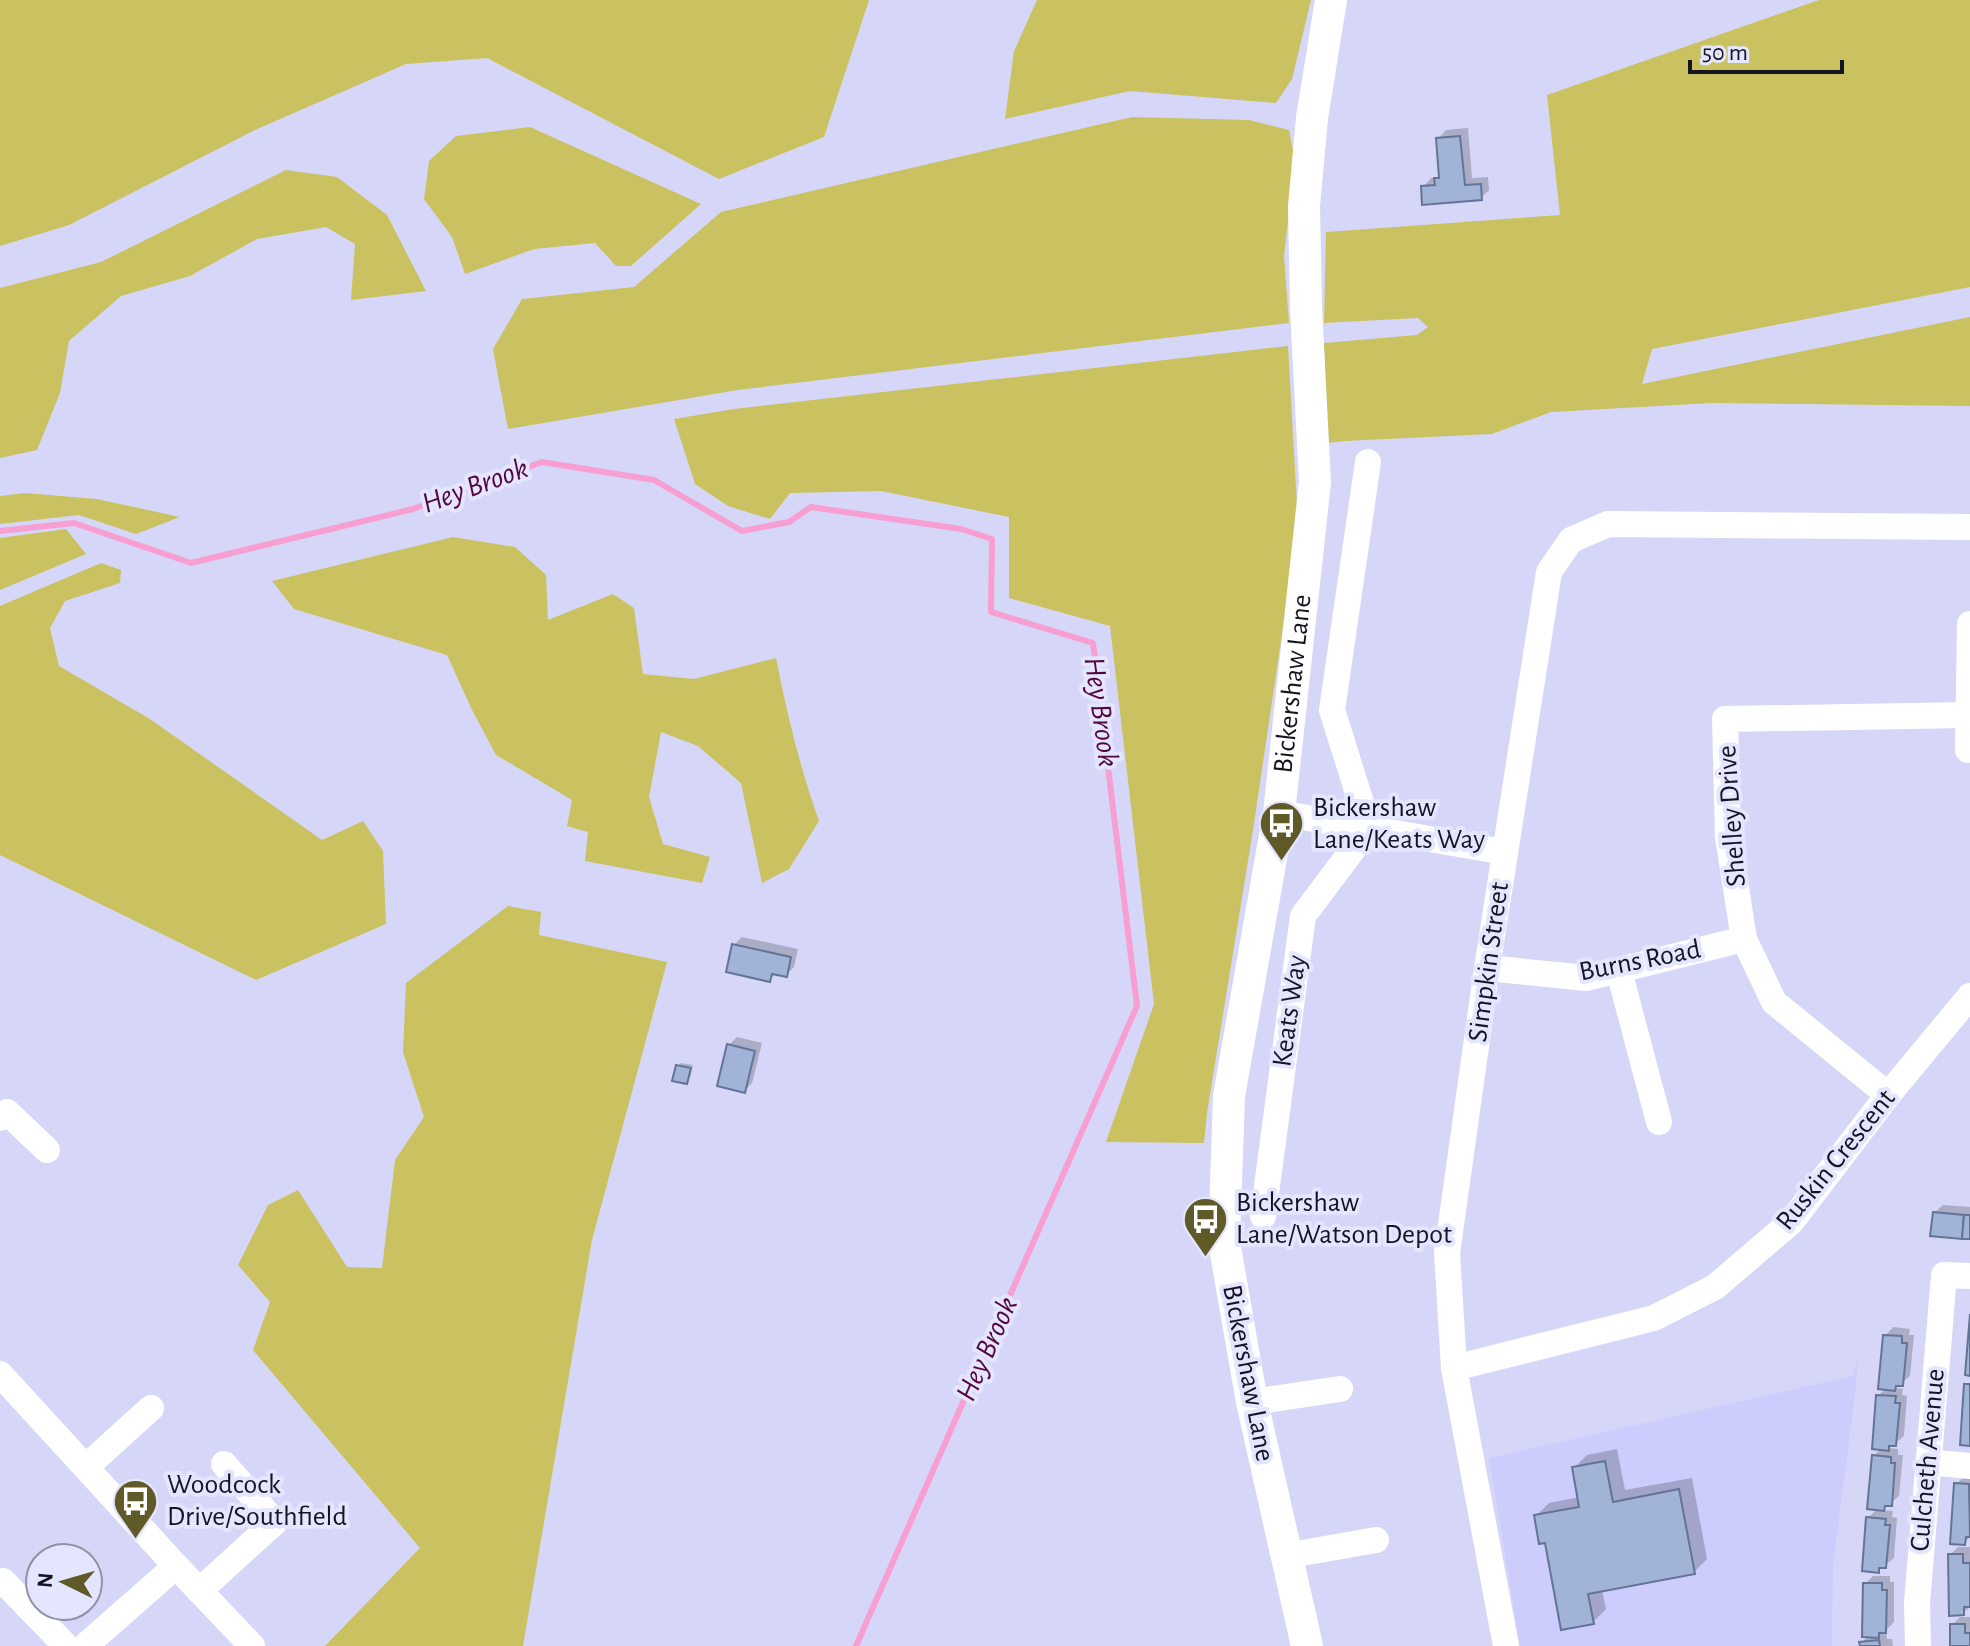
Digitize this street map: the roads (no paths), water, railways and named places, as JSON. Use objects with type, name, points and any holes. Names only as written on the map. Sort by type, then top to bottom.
[{"type":"main road","name":"Bickershaw Lane","points":[[1307,1646],[1252,1402],[1224,1242],[1229,1096],[1279,813],[1315,482],[1304,206],[1312,118],[1331,0]]},
{"type":"street","points":[[1368,462],[1332,710],[1369,828]]},
{"type":"street","name":"Simpkin Street","points":[[1506,1646],[1454,1368],[1447,1253],[1487,968],[1549,572],[1571,540],[1608,524],[1970,527]]},
{"type":"street","points":[[1968,750],[1970,624]]},
{"type":"street","name":"Shelley Drive","points":[[1888,1095],[1774,1002],[1744,939],[1728,837],[1725,719],[1968,715]]},
{"type":"street","points":[[1279,813],[1505,852]]},
{"type":"street","name":"Keats Way","points":[[1263,1216],[1303,916],[1369,828]]},
{"type":"street","name":"Burns Road","points":[[1487,968],[1587,978],[1744,939]]},
{"type":"street","points":[[1619,971],[1659,1122]]},
{"type":"street","name":"Ruskin Crescent","points":[[1454,1368],[1654,1318],[1715,1287],[1791,1222],[1888,1095],[1970,996]]},
{"type":"street","points":[[2,1112],[47,1150]]},
{"type":"street","name":"Culcheth Avenue","points":[[1918,1646],[1917,1603],[1944,1275],[1970,1276]]},
{"type":"street","points":[[0,1374],[252,1646]]},
{"type":"street","points":[[1252,1402],[1340,1389]]},
{"type":"street","points":[[86,1467],[151,1408]]},
{"type":"street","points":[[1928,1462],[1970,1466]]},
{"type":"street","points":[[199,1591],[275,1522],[224,1464]]},
{"type":"street","points":[[1285,1556],[1376,1540]]},
{"type":"street","points":[[85,1646],[176,1566]]},
{"type":"street","points":[[0,1584],[3,1581],[66,1646]]},
{"type":"waterway","name":"Hey Brook","points":[[0,531],[74,523],[191,563],[413,509],[542,462],[654,480],[742,531],[789,522],[811,507],[961,529],[992,539],[991,612],[1093,643],[1137,1006],[856,1646]]},
{"type":"place","name":"Bickershaw Lane/Keats Way","points":[[1282,863]]},
{"type":"place","name":"Bickershaw Lane/Watson Depot","points":[[1205,1258]]},
{"type":"place","name":"Woodcock Drive/Southfield","points":[[136,1540]]}]
